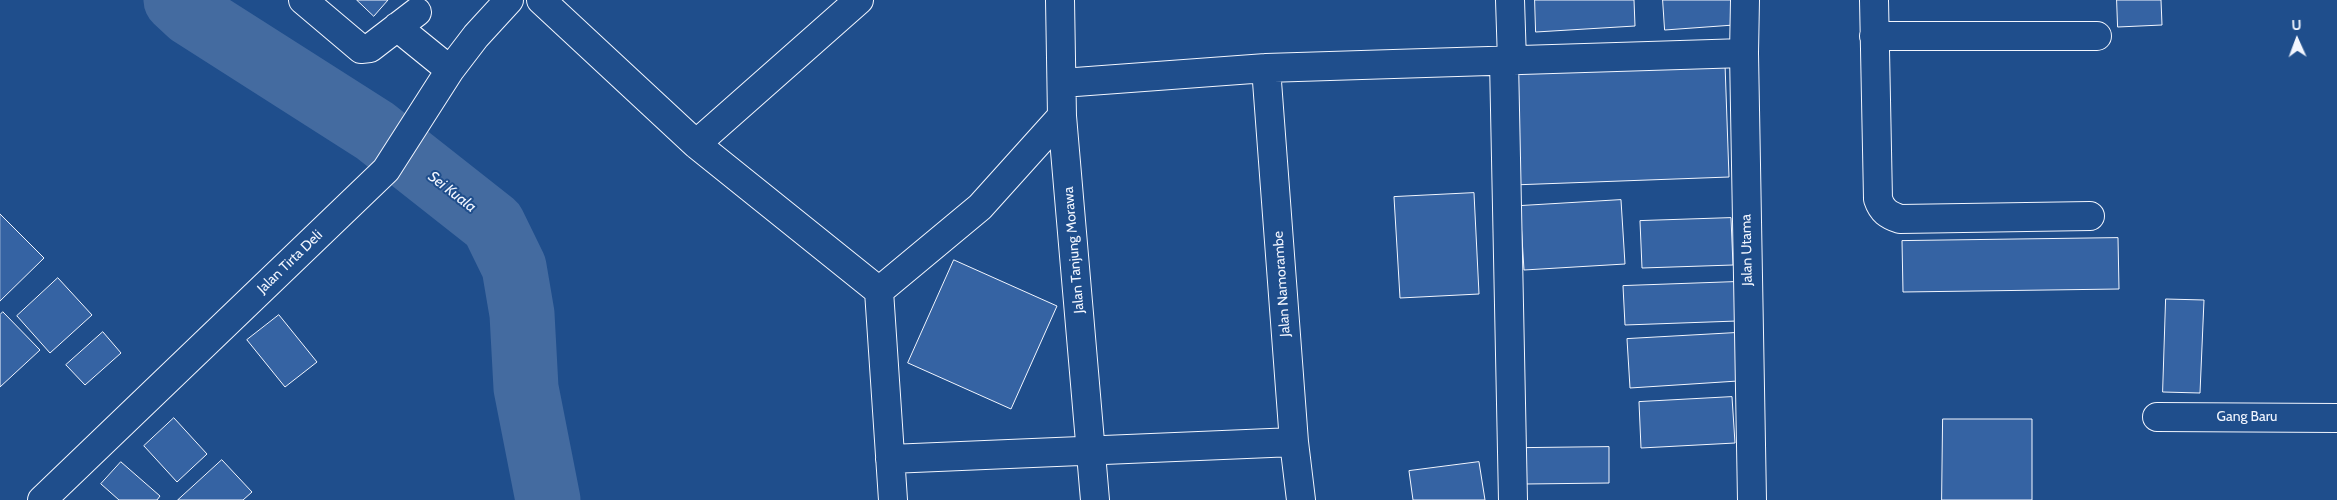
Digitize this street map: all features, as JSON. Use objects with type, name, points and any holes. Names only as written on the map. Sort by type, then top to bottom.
[{"type":"street","points":[[303,0],[361,49],[370,48],[407,19],[446,76]]},
{"type":"street","name":"Jalan Tirta Deli","points":[[42,500],[386,170],[446,76],[476,36],[509,0]]},
{"type":"street","points":[[541,0],[696,144],[879,291],[894,500]]},
{"type":"street","points":[[696,144],[859,0]]},
{"type":"street","name":"Jalan Tanjung Morawa","points":[[1060,0],[1062,116],[1095,500]]},
{"type":"street","points":[[1510,0],[1508,61],[1513,500]]},
{"type":"street","name":"Jalan Utama","points":[[1745,0],[1744,54],[1752,500]]},
{"type":"street","points":[[1874,0],[1878,198],[1881,209],[1890,216],[1900,220],[2090,216]]},
{"type":"street","points":[[1874,36],[2097,36]]},
{"type":"street","points":[[1062,83],[1266,68],[1744,54]]},
{"type":"street","name":"Jalan Namorambe","points":[[1266,68],[1294,442],[1301,500]]},
{"type":"street","points":[[879,291],[980,207],[1062,116]]},
{"type":"street","name":"Gang Baru","points":[[2157,417],[2337,418]]},
{"type":"street","points":[[890,459],[1294,442]]},
{"type":"building","points":[[357,0],[388,0],[374,16]]},
{"type":"building","points":[[1535,0],[1634,0],[1635,26],[1536,32]]},
{"type":"building","points":[[1663,0],[1733,0],[1734,25],[1665,30]]},
{"type":"building","points":[[2117,0],[2161,0],[2162,25],[2118,27]]},
{"type":"building","points":[[1725,64],[1729,177],[1512,185],[1508,72]]},
{"type":"building","points":[[1474,193],[1479,294],[1400,298],[1394,197]]},
{"type":"building","points":[[1621,200],[1625,264],[1524,270],[1520,206]]},
{"type":"building","points":[[0,214],[44,258],[0,301]]},
{"type":"building","points":[[1731,218],[1733,265],[1642,268],[1640,221]]},
{"type":"building","points":[[2118,238],[2119,289],[1903,292],[1902,241]]},
{"type":"building","points":[[954,260],[1057,306],[1011,409],[908,363]]},
{"type":"building","points":[[58,278],[92,315],[50,353],[17,316]]},
{"type":"building","points":[[1735,282],[1737,321],[1625,325],[1623,286]]},
{"type":"building","points":[[2166,299],[2204,300],[2200,393],[2163,392]]},
{"type":"building","points":[[3,312],[40,350],[0,387],[0,315]]},
{"type":"building","points":[[279,315],[317,362],[285,387],[247,340]]},
{"type":"building","points":[[103,332],[121,353],[85,385],[66,365]]},
{"type":"building","points":[[1735,333],[1738,381],[1630,388],[1627,339]]},
{"type":"building","points":[[1732,397],[1735,443],[1641,448],[1639,402]]},
{"type":"building","points":[[174,418],[207,454],[177,482],[144,446]]},
{"type":"building","points":[[1943,419],[2032,419],[2032,500],[1942,500]]},
{"type":"building","points":[[1609,447],[1609,483],[1526,484],[1526,448]]},
{"type":"building","points":[[222,460],[252,492],[243,500],[178,500]]},
{"type":"building","points":[[121,462],[160,496],[157,500],[119,500],[101,484]]},
{"type":"building","points":[[1479,462],[1485,500],[1413,500],[1409,471]]},
{"type":"waterway","name":"Sei Kuala","points":[[176,0],[190,13],[375,131],[493,224],[514,267],[522,314],[526,388],[548,500]]}]
